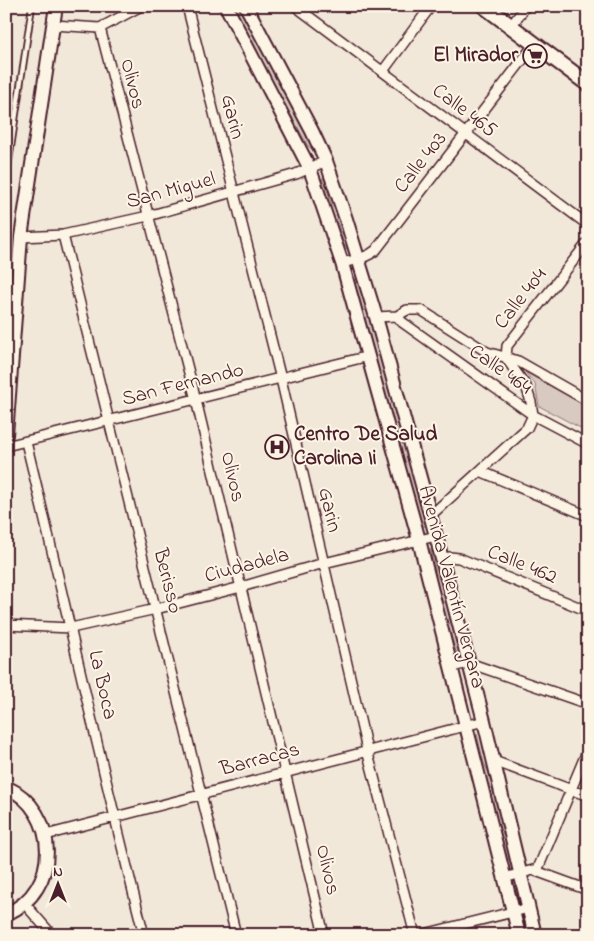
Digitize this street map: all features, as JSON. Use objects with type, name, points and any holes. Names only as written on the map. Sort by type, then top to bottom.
[{"type":"main road","points":[[484,6],[588,84]]},
{"type":"street","points":[[6,436],[21,237],[56,6]]},
{"type":"street","points":[[53,25],[100,28],[141,6]]},
{"type":"street","name":"Garin","points":[[187,6],[281,379],[368,750],[415,935]]},
{"type":"street","name":"Avenida Valentín Vergara","points":[[226,6],[310,169],[318,187],[342,263],[419,540],[519,935]]},
{"type":"street","name":"Avenida Valentín Vergara","points":[[246,6],[312,131],[326,161],[346,219],[376,317],[436,536],[484,721],[536,935]]},
{"type":"street","name":"Calle 465","points":[[295,6],[588,225]]},
{"type":"street","points":[[384,71],[430,6]]},
{"type":"street","points":[[511,26],[526,6]]},
{"type":"street","name":"Olivos","points":[[100,28],[196,400],[324,935]]},
{"type":"street","name":"Calle 403","points":[[342,263],[358,260],[376,250],[534,45]]},
{"type":"street","name":"San Miguel","points":[[21,237],[63,235],[148,216],[310,169],[326,161]]},
{"type":"street","name":"Berisso","points":[[63,235],[236,935]]},
{"type":"street","name":"Calle 404","points":[[532,415],[531,402],[526,386],[506,358],[507,346],[588,242]]},
{"type":"street","name":"Calle 464","points":[[376,317],[397,316],[407,310],[421,310],[488,352],[518,361],[588,401]]},
{"type":"street","name":"Calle 464","points":[[397,316],[402,322],[532,415],[588,444]]},
{"type":"street","name":"San Fernando","points":[[6,446],[369,356]]},
{"type":"street","points":[[430,516],[527,428],[532,415]]},
{"type":"street","name":"La Boca","points":[[26,442],[114,817],[144,935]]},
{"type":"street","points":[[480,471],[588,516]]},
{"type":"street","name":"Ciudadela","points":[[6,625],[71,628],[156,609],[324,563],[436,536]]},
{"type":"street","name":"Calle 462","points":[[441,558],[450,556],[459,558],[588,611]]},
{"type":"street","points":[[451,667],[469,663],[588,704]]},
{"type":"street","name":"Barracas","points":[[46,835],[484,721]]},
{"type":"street","points":[[537,871],[588,749]]},
{"type":"street","points":[[494,761],[588,796]]},
{"type":"street","points":[[6,786],[28,802],[39,817],[46,835],[47,850],[46,865],[34,892],[24,903],[6,914]]},
{"type":"street","points":[[504,878],[528,870],[537,871],[588,890]]},
{"type":"street","points":[[24,903],[52,935]]},
{"type":"street","points":[[420,935],[529,908]]},
{"type":"lane","points":[[6,181],[32,6]]},
{"type":"shaded area","points":[[231,6],[239,6],[242,11],[314,148],[313,150],[308,146]]},
{"type":"shaded area","points":[[322,178],[324,179],[331,203],[341,221],[348,249],[345,248],[338,224],[331,212]]},
{"type":"shaded area","points":[[352,270],[358,272],[427,520],[425,526],[420,524]]},
{"type":"shaded area","points":[[525,372],[588,407],[588,432],[539,406],[535,384]]},
{"type":"shaded area","points":[[428,548],[431,550],[436,573],[443,587],[460,655],[457,655],[443,616]]},
{"type":"shaded area","points":[[474,733],[477,734],[484,763],[492,779],[511,859],[509,860],[494,818]]},
{"type":"place","name":"El Mirador","points":[[535,56]]},
{"type":"place","name":"Centro De Salud Carolina Ii","points":[[277,447]]}]
